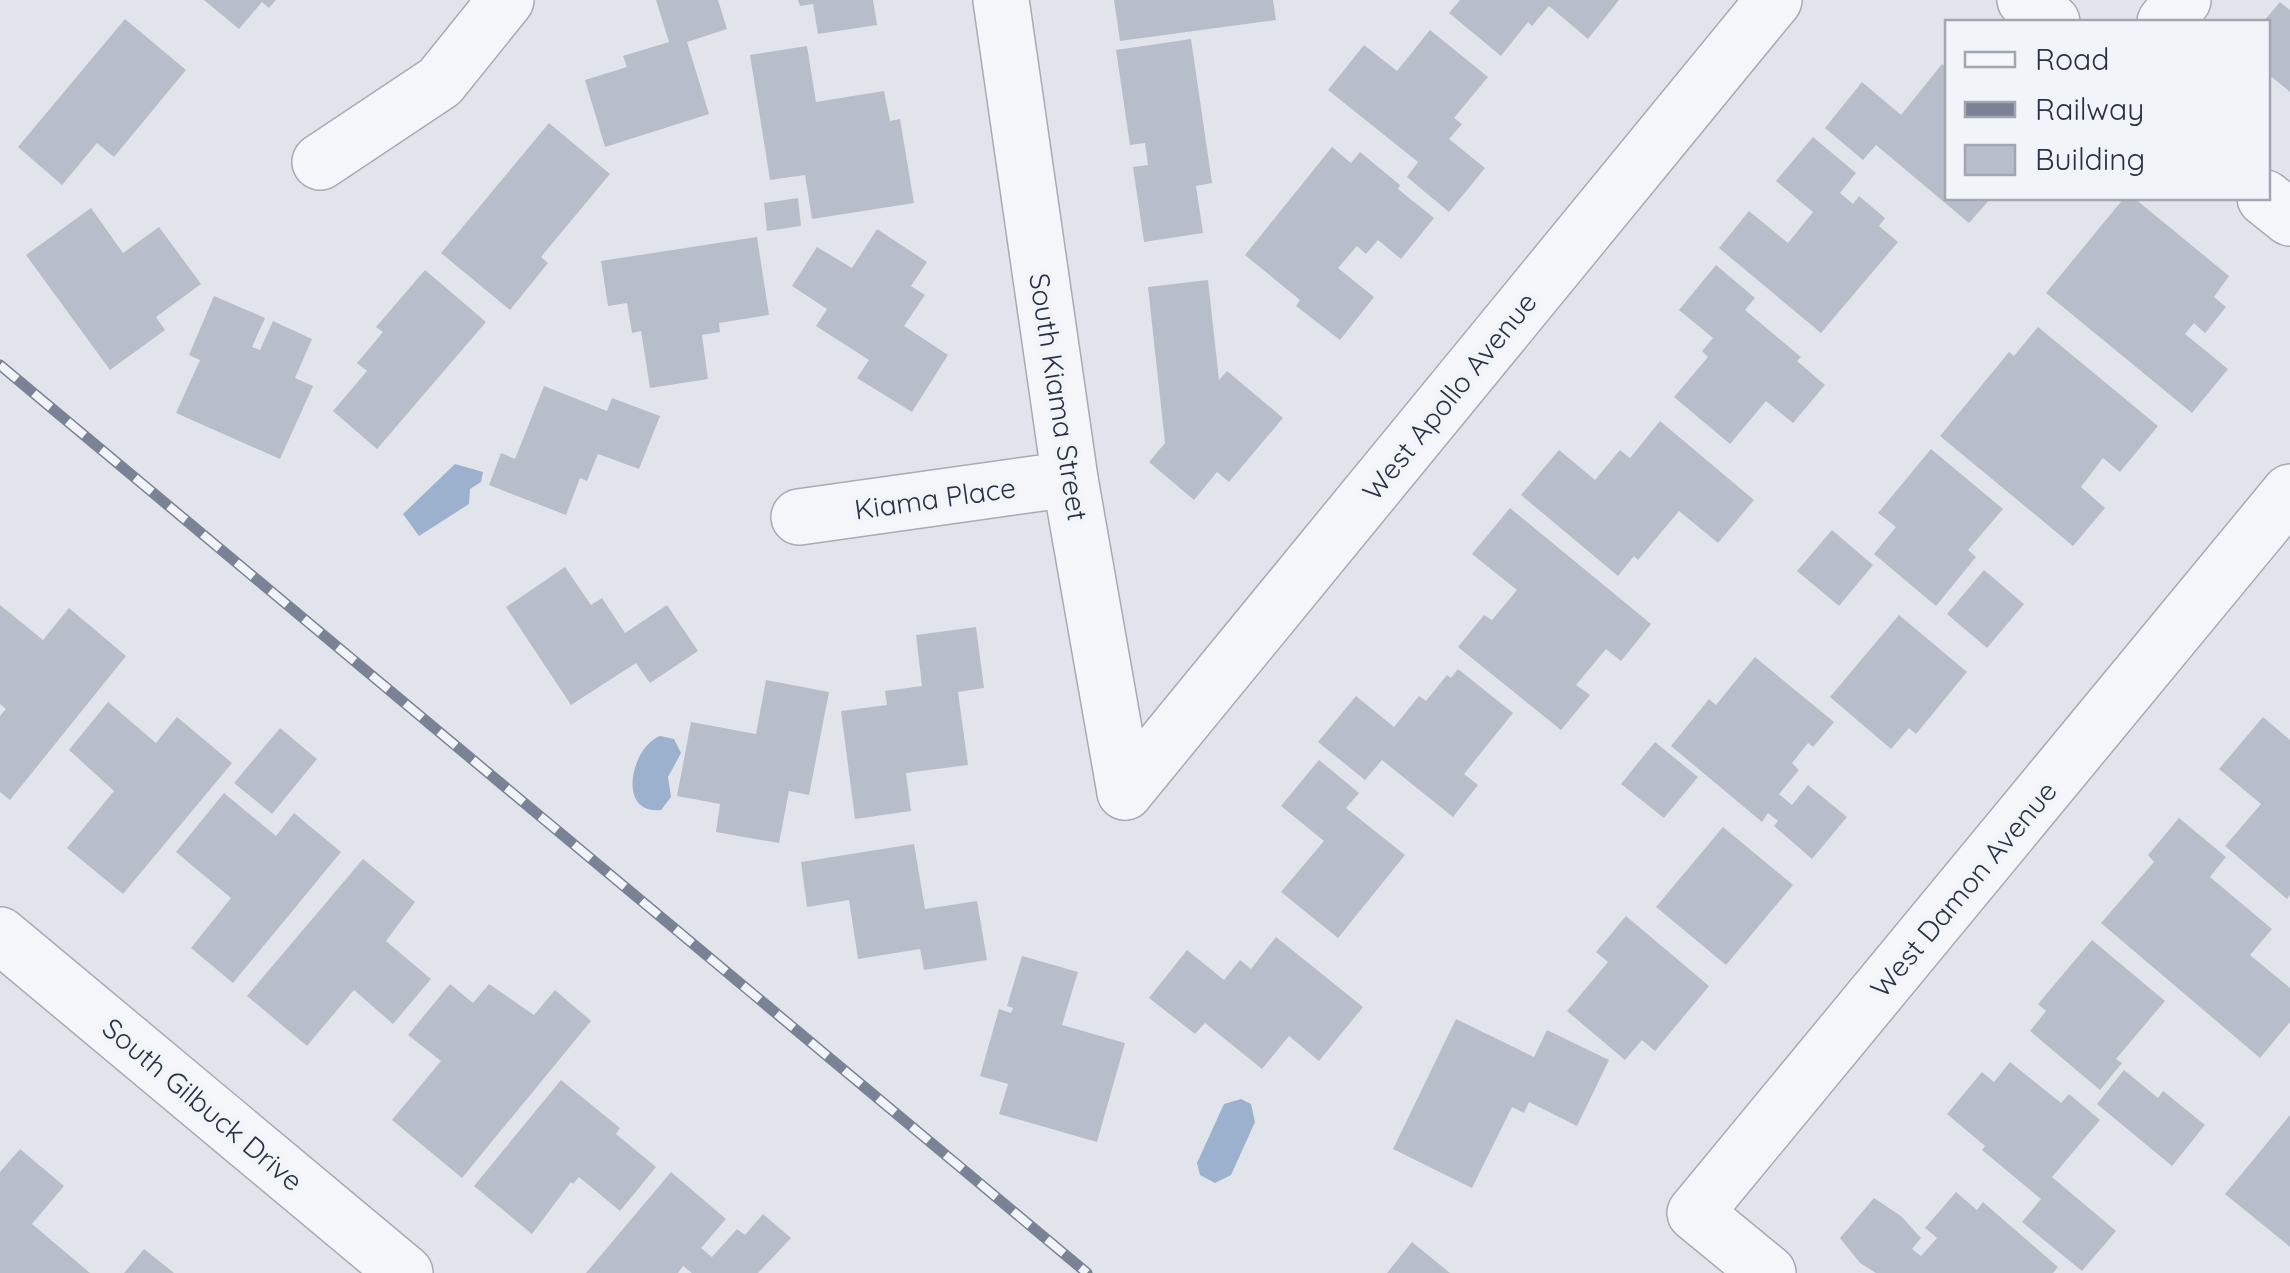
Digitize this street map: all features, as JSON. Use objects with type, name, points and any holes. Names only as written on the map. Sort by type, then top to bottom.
[{"type":"street","points":[[320,162],[440,82],[506,0]]},
{"type":"street","name":"South Kiama Street","points":[[1001,0],[1070,478],[1125,792]]},
{"type":"street","name":"West Apollo Avenue","points":[[1125,792],[1774,0]]},
{"type":"street","points":[[2026,0],[2050,20]]},
{"type":"street","points":[[2167,20],[2183,0]]},
{"type":"street","points":[[2268,200],[2290,218]]},
{"type":"street","name":"Kiama Place","points":[[799,516],[1070,478]]},
{"type":"street","name":"West Damon Avenue","points":[[1768,1273],[1695,1214],[2290,492]]},
{"type":"street","name":"South Gilbuck Drive","points":[[0,935],[405,1273]]},
{"type":"water","points":[[455,464],[483,472],[481,482],[470,489],[469,504],[419,536],[403,514]]},
{"type":"water","points":[[660,736],[674,739],[681,753],[668,777],[671,797],[661,810],[647,809],[633,792],[633,779],[642,753]]},
{"type":"water","points":[[1241,1099],[1251,1104],[1255,1122],[1231,1175],[1215,1183],[1200,1175],[1197,1163],[1224,1104]]},
{"type":"building","points":[[204,0],[276,0],[269,8],[262,2],[239,29]]},
{"type":"building","points":[[656,0],[718,0],[727,29],[687,42],[709,114],[605,147],[585,80],[627,67],[623,56],[669,42]]},
{"type":"building","points":[[798,0],[873,0],[877,25],[818,34],[813,4],[800,6]]},
{"type":"building","points":[[1114,0],[1273,0],[1276,20],[1120,41]]},
{"type":"building","points":[[1460,0],[1619,0],[1588,39],[1549,6],[1532,26],[1528,22],[1501,56],[1449,13]]},
{"type":"building","points":[[2280,2],[2290,10],[2290,92],[2270,76],[2270,20],[2265,20]]},
{"type":"building","points":[[125,19],[186,70],[114,157],[97,143],[62,185],[18,147]]},
{"type":"building","points":[[1430,30],[1488,77],[1454,118],[1462,124],[1449,139],[1485,168],[1449,212],[1407,177],[1418,162],[1328,90],[1364,45],[1397,71]]},
{"type":"building","points":[[1191,39],[1212,183],[1196,186],[1203,233],[1144,242],[1133,167],[1148,165],[1145,143],[1130,145],[1116,50]]},
{"type":"building","points":[[807,46],[816,102],[884,91],[890,121],[900,119],[914,203],[812,219],[805,175],[770,180],[750,55]]},
{"type":"building","points":[[1942,64],[1945,66],[1945,200],[1989,200],[1969,223],[1876,145],[1863,160],[1825,128],[1862,82],[1901,115]]},
{"type":"building","points":[[549,123],[610,174],[541,257],[548,263],[510,310],[441,253]]},
{"type":"building","points":[[1813,137],[1856,173],[1840,193],[1853,204],[1859,196],[1885,218],[1879,226],[1898,242],[1821,333],[1719,248],[1749,211],[1788,243],[1813,212],[1776,181]]},
{"type":"building","points":[[1332,147],[1351,163],[1360,152],[1434,218],[1401,259],[1378,240],[1366,254],[1357,246],[1338,268],[1374,297],[1340,340],[1296,306],[1300,300],[1245,255]]},
{"type":"building","points":[[798,198],[801,226],[767,231],[764,203]]},
{"type":"building","points":[[2122,200],[2136,200],[2229,276],[2214,297],[2226,307],[2205,333],[2194,323],[2185,334],[2228,369],[2192,413],[2046,293]]},
{"type":"building","points":[[91,208],[123,253],[159,227],[201,284],[156,317],[165,330],[110,370],[26,255]]},
{"type":"building","points":[[877,229],[927,262],[911,286],[925,295],[904,326],[948,355],[912,412],[857,378],[869,360],[816,326],[827,309],[792,286],[817,247],[852,268]]},
{"type":"building","points":[[757,237],[769,315],[719,323],[720,332],[702,335],[708,379],[650,388],[641,331],[632,333],[627,303],[608,306],[601,261]]},
{"type":"building","points":[[1716,265],[1755,298],[1745,310],[1801,357],[1797,361],[1825,385],[1793,423],[1766,401],[1730,444],[1674,397],[1708,357],[1702,351],[1713,338],[1679,310]]},
{"type":"building","points":[[425,270],[486,322],[377,449],[333,411],[367,371],[357,363],[383,332],[376,327]]},
{"type":"building","points":[[1208,280],[1219,380],[1227,371],[1283,418],[1229,482],[1217,472],[1194,500],[1149,462],[1165,443],[1148,287]]},
{"type":"building","points":[[214,296],[265,318],[252,347],[260,350],[273,321],[312,339],[295,378],[313,386],[280,459],[176,413],[200,360],[189,355]]},
{"type":"building","points":[[2038,327],[2158,426],[2120,472],[2103,458],[2081,487],[2105,508],[2073,546],[1940,436],[2009,352],[2014,356]]},
{"type":"building","points":[[544,386],[607,411],[612,398],[660,416],[639,469],[598,454],[587,481],[580,478],[566,515],[489,485],[501,453],[515,459]]},
{"type":"building","points":[[1660,421],[1754,500],[1718,543],[1679,511],[1638,560],[1634,556],[1618,576],[1521,495],[1559,450],[1595,480],[1620,450],[1630,458]]},
{"type":"building","points":[[1931,449],[2003,509],[1968,550],[1976,557],[1936,606],[1874,554],[1896,527],[1878,513]]},
{"type":"building","points":[[1510,508],[1651,624],[1621,661],[1606,649],[1576,685],[1590,695],[1561,730],[1458,647],[1484,615],[1492,620],[1517,590],[1472,554]]},
{"type":"building","points":[[1832,530],[1873,565],[1839,606],[1797,571]]},
{"type":"building","points":[[565,567],[591,605],[602,598],[625,633],[667,605],[698,651],[650,683],[636,663],[571,705],[506,607]]},
{"type":"building","points":[[1984,570],[2024,604],[1987,648],[1947,614]]},
{"type":"building","points":[[0,605],[43,640],[69,608],[126,656],[10,800],[0,792],[0,716],[6,709],[0,704]]},
{"type":"building","points":[[1899,615],[1967,672],[1916,734],[1909,728],[1891,749],[1830,697]]},
{"type":"building","points":[[976,627],[984,688],[958,692],[968,765],[906,773],[911,811],[855,819],[841,711],[887,705],[885,691],[922,686],[916,635]]},
{"type":"building","points":[[1755,657],[1834,722],[1813,747],[1808,743],[1792,763],[1799,770],[1779,794],[1792,805],[1808,785],[1847,817],[1812,859],[1774,826],[1778,821],[1768,813],[1762,822],[1671,746],[1709,699],[1716,705]]},
{"type":"building","points":[[1458,669],[1513,713],[1464,774],[1478,785],[1453,817],[1382,760],[1365,780],[1318,742],[1356,696],[1394,727],[1419,696],[1426,701],[1447,675],[1451,678]]},
{"type":"building","points":[[766,680],[829,692],[809,795],[789,791],[779,843],[716,832],[720,804],[677,796],[691,722],[756,734]]},
{"type":"building","points":[[108,702],[156,743],[177,717],[232,763],[123,894],[67,848],[114,791],[69,750]]},
{"type":"building","points":[[2263,717],[2290,740],[2287,899],[2225,846],[2261,804],[2219,769]]},
{"type":"building","points":[[280,728],[317,759],[272,814],[234,783]]},
{"type":"building","points":[[1655,742],[1698,777],[1664,818],[1621,784]]},
{"type":"building","points":[[1319,760],[1359,793],[1346,808],[1405,855],[1338,938],[1281,892],[1324,841],[1281,806]]},
{"type":"building","points":[[224,793],[276,836],[294,813],[341,852],[233,983],[191,948],[231,898],[176,852]]},
{"type":"building","points":[[2179,818],[2226,857],[2210,877],[2272,929],[2250,955],[2290,988],[2290,1022],[2260,1058],[2101,923],[2154,862],[2148,855]]},
{"type":"building","points":[[1723,827],[1793,885],[1726,965],[1656,907]]},
{"type":"building","points":[[914,844],[925,909],[977,901],[987,960],[924,970],[920,949],[858,959],[849,900],[807,907],[801,862]]},
{"type":"building","points":[[363,859],[415,902],[386,941],[431,979],[393,1024],[354,990],[307,1046],[247,996]]},
{"type":"building","points":[[1626,916],[1709,986],[1655,1051],[1642,1040],[1625,1060],[1567,1011],[1608,962],[1596,952]]},
{"type":"building","points":[[1276,937],[1363,1007],[1319,1061],[1289,1036],[1262,1069],[1205,1023],[1195,1034],[1149,998],[1187,950],[1224,980],[1240,960],[1251,969]]},
{"type":"building","points":[[2092,940],[2165,1001],[2116,1059],[2122,1063],[2100,1090],[2030,1031],[2046,1011],[2038,1004]]},
{"type":"building","points":[[1022,956],[1078,972],[1062,1025],[1125,1043],[1097,1142],[999,1114],[1008,1084],[980,1076],[999,1009],[1011,1013],[1013,1008],[1007,1006]]},
{"type":"building","points":[[450,984],[473,1003],[489,984],[534,1015],[555,990],[591,1021],[462,1178],[392,1120],[441,1061],[408,1035]]},
{"type":"building","points":[[1456,1019],[1534,1057],[1547,1030],[1609,1060],[1577,1126],[1529,1102],[1524,1113],[1512,1107],[1472,1188],[1393,1149]]},
{"type":"building","points":[[2010,1062],[2061,1103],[2069,1094],[2100,1120],[2052,1177],[2116,1231],[2082,1271],[2022,1222],[2041,1199],[1982,1150],[1985,1146],[1947,1114],[1982,1072],[1994,1082]]},
{"type":"building","points":[[2124,1070],[2158,1098],[2163,1091],[2205,1125],[2172,1166],[2097,1104]]},
{"type":"building","points":[[561,1080],[620,1128],[616,1134],[656,1167],[620,1211],[579,1177],[532,1234],[474,1186]]},
{"type":"building","points":[[2290,1115],[2290,1247],[2225,1194]]},
{"type":"building","points":[[20,1149],[64,1186],[32,1224],[90,1273],[0,1273],[0,1172]]},
{"type":"building","points":[[671,1172],[726,1219],[701,1248],[712,1257],[737,1229],[745,1235],[763,1214],[791,1238],[758,1273],[692,1273],[683,1266],[678,1273],[586,1273]]},
{"type":"building","points":[[1956,1192],[1977,1210],[1983,1202],[2058,1267],[2053,1273],[1876,1273],[1860,1263],[1840,1238],[1874,1198],[1901,1216],[1921,1238],[1912,1249],[1921,1256],[1937,1238],[1925,1228]]},
{"type":"building","points":[[1412,1242],[1450,1273],[1387,1273]]},
{"type":"building","points":[[144,1249],[174,1273],[124,1273]]},
{"type":"railway","points":[[0,365],[1087,1273]]}]
